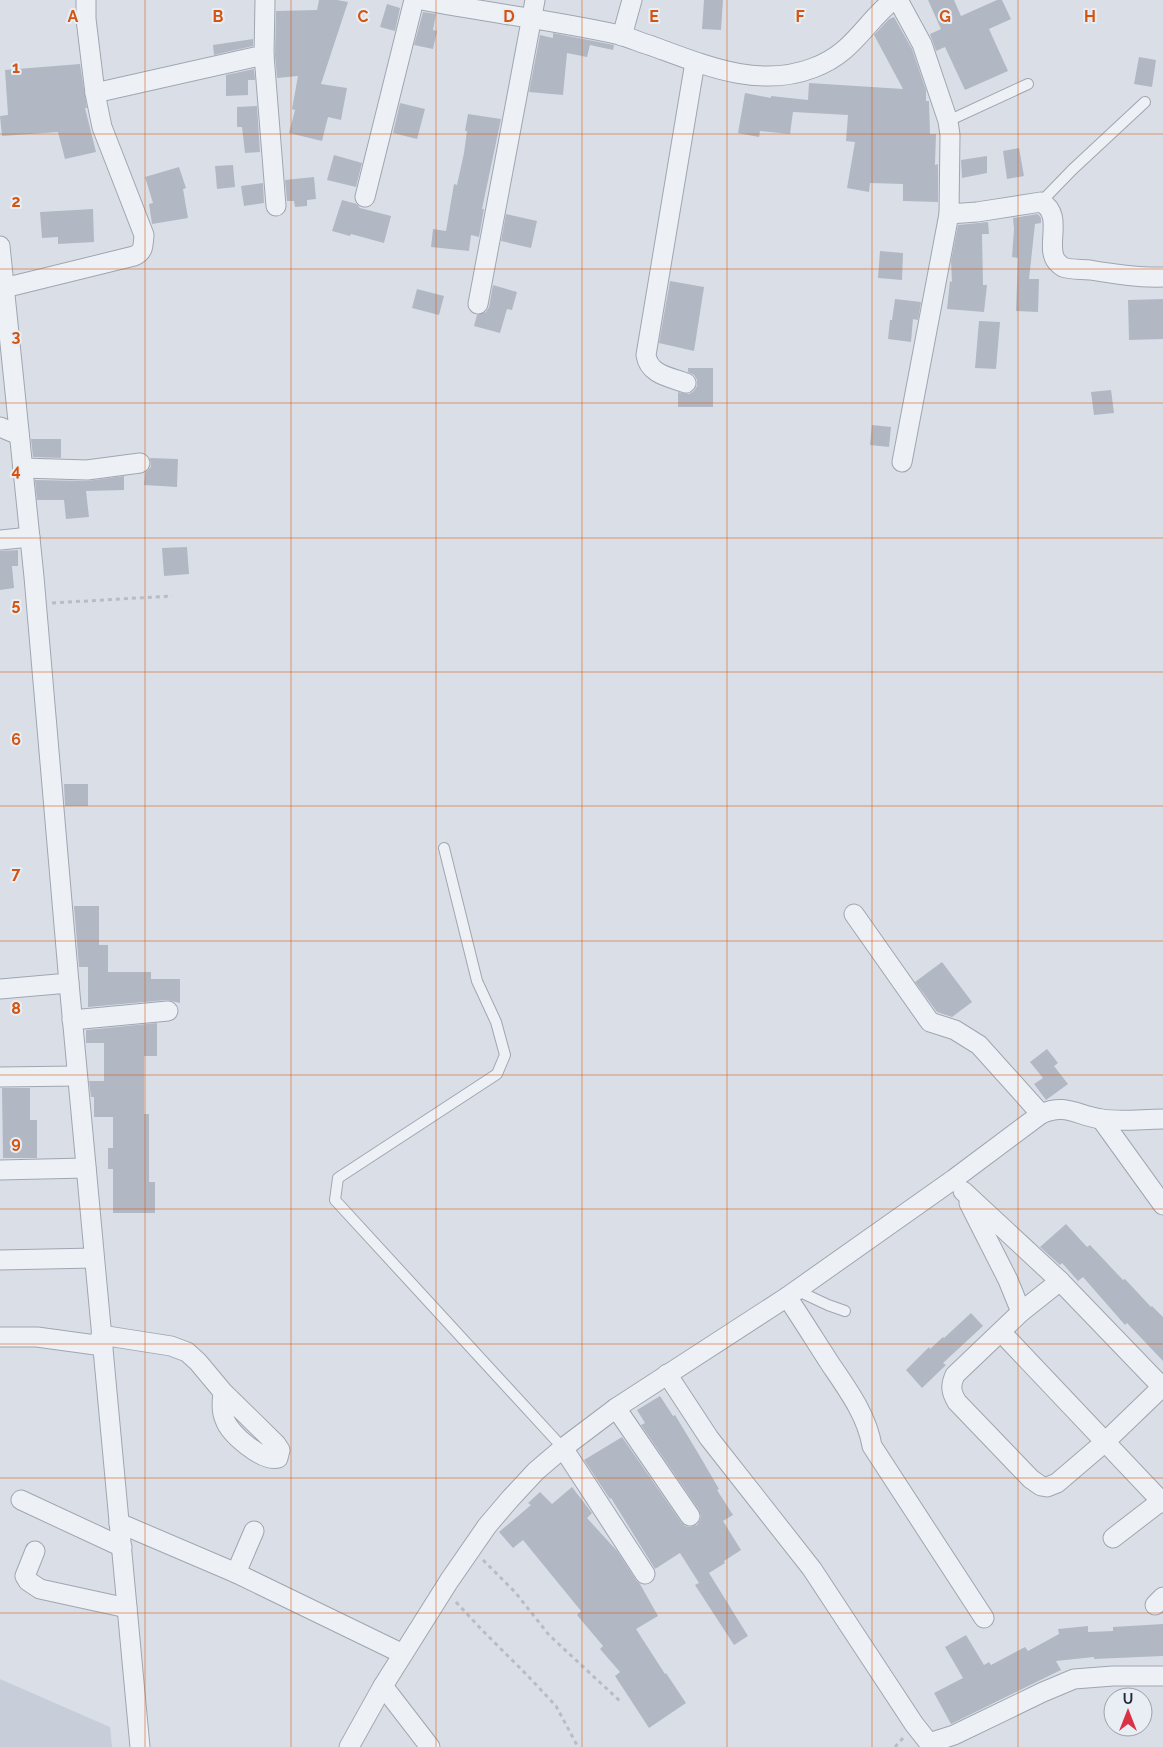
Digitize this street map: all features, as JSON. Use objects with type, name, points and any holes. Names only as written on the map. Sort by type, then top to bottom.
[{"type":"street","points":[[4,288],[134,256],[142,251],[144,235],[102,127],[95,93],[86,20],[86,0]]},
{"type":"street","points":[[265,0],[264,54],[276,206]]},
{"type":"street","points":[[365,197],[414,0]]},
{"type":"street","points":[[422,0],[533,9],[622,36],[695,62],[728,72],[753,76],[785,75],[812,69],[836,58],[850,46],[889,2],[922,44],[948,120],[950,135],[949,214],[902,462]]},
{"type":"street","points":[[622,36],[632,0]]},
{"type":"street","points":[[478,304],[533,9]]},
{"type":"street","points":[[95,93],[264,54]]},
{"type":"street","points":[[686,383],[656,373],[650,366],[646,355],[695,62]]},
{"type":"street","points":[[949,214],[977,212],[1041,202],[1051,210],[1053,253],[1056,261],[1062,267],[1163,277]]},
{"type":"street","points":[[0,246],[4,288],[6,359],[19,435],[30,537],[77,1076],[140,1747]]},
{"type":"street","points":[[0,427],[19,435]]},
{"type":"street","points":[[23,468],[87,470],[140,464]]},
{"type":"street","points":[[0,540],[30,537]]},
{"type":"street","points":[[854,914],[930,1022],[961,1033],[979,1045],[1041,1114]]},
{"type":"street","points":[[0,989],[69,983]]},
{"type":"street","points":[[72,1020],[168,1011]]},
{"type":"street","points":[[0,1077],[77,1076]]},
{"type":"street","points":[[349,1747],[383,1686],[444,1588],[487,1526],[536,1471],[563,1448],[616,1408],[667,1374],[958,1185],[1041,1114],[1059,1109],[1101,1119],[1163,1120]]},
{"type":"street","points":[[1101,1119],[1163,1205]]},
{"type":"street","points":[[0,1170],[86,1168]]},
{"type":"street","points":[[958,1185],[1060,1281],[1163,1388],[1105,1442],[1057,1483],[1047,1487],[1035,1483],[957,1402],[952,1393],[952,1383],[955,1376],[1021,1312],[1060,1281]]},
{"type":"street","points":[[958,1185],[1008,1280],[1021,1312]]},
{"type":"street","points":[[0,1260],[94,1258]]},
{"type":"street","points":[[792,1293],[869,1429],[872,1446],[984,1618]]},
{"type":"street","points":[[1001,1332],[1162,1502],[1112,1538]]},
{"type":"street","points":[[0,1336],[102,1340],[171,1346],[187,1352],[223,1392]]},
{"type":"street","points":[[667,1374],[709,1438],[812,1568],[914,1724],[932,1745],[1042,1692],[1074,1679],[1113,1676],[1163,1676]]},
{"type":"street","points":[[616,1408],[690,1516]]},
{"type":"street","points":[[563,1448],[645,1574]]},
{"type":"street","points":[[21,1500],[122,1546]]},
{"type":"street","points":[[119,1523],[236,1573],[403,1654]]},
{"type":"street","points":[[236,1573],[254,1531]]},
{"type":"street","points":[[34,1551],[25,1576],[33,1585],[40,1589],[127,1608]]},
{"type":"street","points":[[383,1686],[430,1747]]},
{"type":"lane","points":[[948,120],[1028,84]]},
{"type":"lane","points":[[1041,202],[1072,170],[1145,102]]},
{"type":"lane","points":[[444,848],[477,981],[496,1022],[505,1055],[497,1074],[338,1178],[335,1200],[563,1448]]},
{"type":"lane","points":[[792,1293],[845,1311]]},
{"type":"path","points":[[36,604],[172,596]]},
{"type":"path","points":[[471,1550],[493,1568],[549,1635],[621,1702]]},
{"type":"path","points":[[444,1588],[556,1706],[578,1747]]},
{"type":"shaded area","points":[[0,1679],[110,1727],[112,1747],[0,1747]]},
{"type":"building","points":[[319,0],[348,2],[321,84],[347,88],[341,120],[328,117],[322,141],[289,133],[295,110],[292,109],[298,76],[277,78],[275,55],[276,11],[317,10]]},
{"type":"building","points":[[704,0],[723,0],[721,30],[702,29]]},
{"type":"building","points":[[928,0],[954,0],[961,16],[997,0],[1002,0],[1011,19],[989,29],[1008,71],[965,90],[945,47],[936,51],[930,34],[941,29]]},
{"type":"building","points":[[387,4],[400,8],[395,31],[380,27]]},
{"type":"building","points":[[423,12],[436,14],[433,30],[437,31],[433,49],[414,45]]},
{"type":"building","points":[[894,17],[912,49],[926,90],[926,101],[929,101],[930,134],[936,134],[935,165],[938,164],[938,202],[903,201],[903,184],[870,183],[869,192],[847,188],[855,142],[846,141],[848,115],[793,112],[790,134],[760,131],[759,137],[738,133],[745,93],[771,98],[771,96],[808,100],[809,83],[903,89],[874,35],[889,19]]},
{"type":"building","points":[[553,33],[614,45],[613,50],[590,45],[587,57],[567,53],[563,95],[529,92],[540,35],[553,38]]},
{"type":"building","points":[[253,39],[253,46],[214,55],[213,45]]},
{"type":"building","points":[[1139,57],[1156,60],[1152,87],[1134,84]]},
{"type":"building","points":[[80,64],[87,108],[85,108],[96,152],[65,159],[58,132],[2,136],[0,116],[8,115],[5,70]]},
{"type":"building","points":[[254,69],[255,80],[248,80],[248,95],[226,96],[226,75]]},
{"type":"building","points":[[400,103],[425,109],[417,139],[393,133]]},
{"type":"building","points":[[257,106],[260,152],[245,153],[242,127],[237,127],[237,107]]},
{"type":"building","points":[[468,114],[501,119],[482,209],[484,209],[479,237],[471,235],[469,251],[431,247],[433,229],[446,231],[454,184],[457,185],[464,153]]},
{"type":"building","points":[[1019,148],[1024,176],[1007,179],[1003,151]]},
{"type":"building","points":[[334,155],[362,163],[356,187],[327,180]]},
{"type":"building","points":[[987,156],[987,173],[962,178],[961,160]]},
{"type":"building","points":[[233,165],[235,187],[217,189],[215,166]]},
{"type":"building","points":[[179,167],[186,188],[183,189],[188,218],[152,224],[149,204],[153,203],[145,177]]},
{"type":"building","points":[[314,177],[316,199],[307,200],[307,206],[295,207],[294,201],[287,201],[285,180]]},
{"type":"building","points":[[263,183],[264,203],[244,206],[241,186]]},
{"type":"building","points":[[342,200],[357,204],[360,208],[391,216],[384,243],[332,231]]},
{"type":"building","points":[[93,209],[94,242],[58,244],[58,237],[42,238],[40,212]]},
{"type":"building","points":[[506,214],[537,221],[531,248],[501,241]]},
{"type":"building","points":[[1038,214],[1041,218],[1041,223],[1035,224],[1029,279],[1039,279],[1038,312],[1016,311],[1018,258],[1012,257],[1013,218]]},
{"type":"building","points":[[988,222],[989,234],[982,234],[983,285],[987,285],[984,312],[947,309],[950,281],[952,282],[951,261],[958,225]]},
{"type":"building","points":[[880,251],[903,253],[902,280],[878,278]]},
{"type":"building","points":[[670,281],[704,287],[694,351],[659,343]]},
{"type":"building","points":[[493,285],[517,292],[512,310],[507,309],[500,333],[474,326],[477,315],[486,312],[489,307]]},
{"type":"building","points":[[417,289],[444,296],[439,315],[412,308]]},
{"type":"building","points":[[895,299],[921,302],[918,320],[913,319],[911,342],[888,339]]},
{"type":"building","points":[[1163,299],[1163,339],[1129,340],[1128,300]]},
{"type":"building","points":[[979,321],[1000,322],[996,369],[975,368]]},
{"type":"building","points":[[688,368],[713,368],[713,407],[678,407],[678,392],[689,394],[697,386],[697,380],[694,375],[688,372]]},
{"type":"building","points":[[1111,390],[1114,413],[1094,415],[1091,392]]},
{"type":"building","points":[[872,425],[891,427],[889,447],[870,445]]},
{"type":"building","points":[[31,439],[61,439],[61,458],[33,457]]},
{"type":"building","points":[[150,458],[178,459],[177,487],[144,485],[145,473],[151,467]]},
{"type":"building","points":[[124,476],[124,490],[86,491],[89,517],[66,519],[64,500],[37,500],[35,480],[87,481]]},
{"type":"building","points":[[187,547],[189,574],[164,576],[162,548]]},
{"type":"building","points":[[18,550],[18,566],[12,566],[14,588],[0,590],[0,551]]},
{"type":"building","points":[[64,784],[88,784],[88,806],[65,806]]},
{"type":"building","points":[[74,906],[99,906],[99,945],[108,945],[108,972],[151,972],[151,979],[180,979],[180,1003],[167,1000],[88,1007],[88,967],[79,967]]},
{"type":"building","points":[[942,962],[972,1002],[952,1017],[937,1012],[915,982]]},
{"type":"building","points":[[157,1023],[157,1056],[144,1056],[144,1114],[149,1114],[149,1182],[155,1182],[155,1213],[113,1213],[113,1169],[108,1169],[108,1148],[113,1148],[113,1117],[94,1117],[94,1097],[91,1097],[89,1081],[104,1081],[104,1043],[86,1043],[86,1030]]},
{"type":"building","points":[[1047,1049],[1058,1063],[1054,1066],[1068,1084],[1046,1100],[1034,1084],[1043,1078],[1030,1062]]},
{"type":"building","points":[[2,1088],[30,1088],[30,1120],[37,1120],[37,1158],[3,1158]]},
{"type":"building","points":[[1066,1224],[1087,1247],[1090,1245],[1123,1280],[1125,1279],[1163,1317],[1163,1361],[1127,1323],[1125,1325],[1083,1277],[1078,1281],[1062,1263],[1060,1265],[1040,1247]]},
{"type":"building","points":[[971,1313],[983,1326],[943,1363],[946,1365],[922,1388],[906,1370],[929,1347],[930,1349],[944,1338]]},
{"type":"building","points":[[660,1396],[673,1416],[675,1415],[733,1515],[723,1521],[741,1550],[709,1573],[748,1636],[734,1645],[695,1585],[699,1583],[680,1553],[655,1569],[611,1498],[584,1460],[622,1437],[681,1522],[685,1526],[690,1527],[697,1525],[701,1516],[699,1510],[641,1425],[645,1423],[637,1410]]},
{"type":"building","points":[[572,1487],[592,1513],[587,1518],[618,1552],[640,1584],[658,1616],[636,1629],[686,1703],[649,1728],[615,1676],[620,1672],[600,1649],[603,1646],[577,1615],[581,1611],[523,1540],[513,1548],[499,1532],[531,1505],[528,1503],[540,1492],[552,1504]]},
{"type":"building","points":[[1163,1624],[1163,1656],[1094,1659],[1094,1657],[1056,1661],[1061,1670],[951,1724],[934,1693],[963,1678],[945,1647],[966,1635],[984,1665],[989,1662],[991,1665],[1025,1647],[1028,1651],[1059,1634],[1058,1629],[1088,1626],[1088,1632],[1113,1631],[1113,1627]]}]
